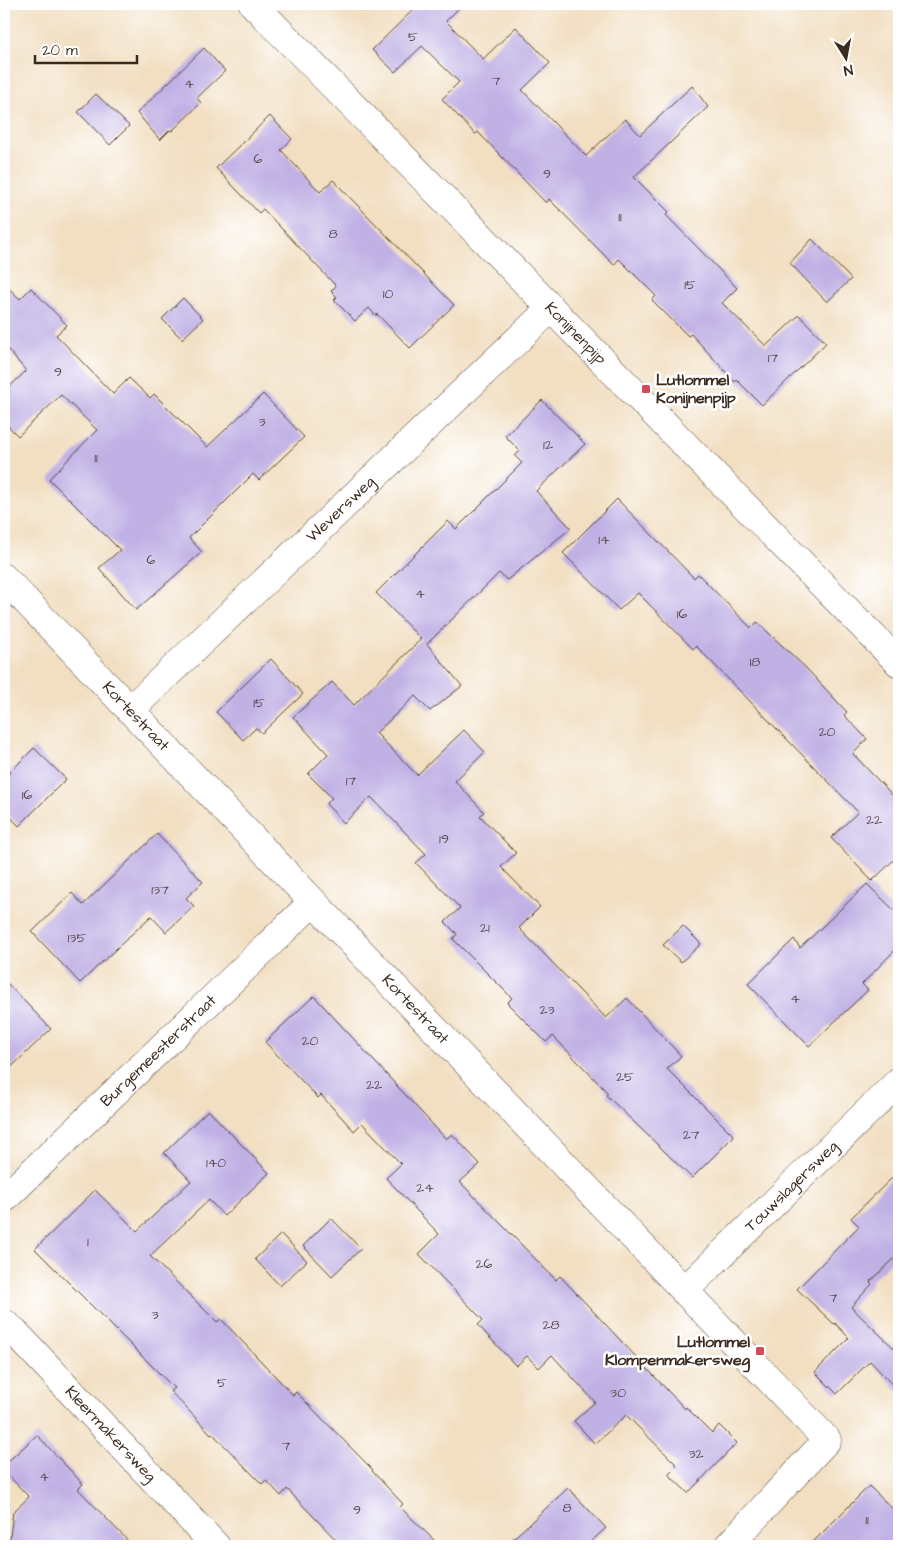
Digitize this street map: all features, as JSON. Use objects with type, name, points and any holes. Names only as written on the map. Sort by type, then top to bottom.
[{"type":"street","name":"Konijnenpijp","points":[[253,4],[899,663]]},
{"type":"street","name":"Weversweg","points":[[130,710],[550,308]]},
{"type":"street","name":"Kortestraat","points":[[4,578],[827,1440],[728,1546]]},
{"type":"street","name":"Burgemeesterstraat","points":[[4,1199],[313,902]]},
{"type":"street","name":"Touwslagersweg","points":[[684,1291],[899,1081]]},
{"type":"street","name":"Kleermakersweg","points":[[4,1323],[14,1331],[216,1546]]},
{"type":"building","points":[[419,4],[463,4],[446,21],[483,59],[516,27],[550,63],[522,90],[586,156],[625,119],[640,135],[692,86],[708,107],[634,177],[669,212],[666,215],[737,288],[722,303],[766,346],[799,315],[826,343],[762,405],[737,380],[735,382],[691,334],[688,336],[652,300],[656,296],[619,259],[614,265],[549,199],[546,203],[478,132],[475,134],[442,99],[459,82],[422,46],[395,72],[372,50]]},
{"type":"building","points":[[204,48],[225,71],[197,98],[201,103],[160,140],[137,113]]},
{"type":"building","points":[[96,94],[129,126],[110,145],[78,112]]},
{"type":"building","points":[[270,116],[292,139],[281,150],[320,192],[333,180],[454,305],[410,348],[369,308],[355,321],[334,300],[337,297],[331,291],[336,286],[263,209],[259,213],[216,168]]},
{"type":"building","points":[[812,239],[851,279],[827,302],[790,263]]},
{"type":"building","points":[[4,284],[20,299],[31,288],[67,325],[56,335],[113,394],[129,378],[150,398],[154,394],[207,447],[263,394],[304,437],[259,480],[253,474],[189,538],[202,552],[136,610],[99,568],[120,550],[49,479],[97,430],[61,395],[18,436],[4,422],[4,392],[26,371],[4,345]]},
{"type":"building","points":[[183,298],[203,319],[182,339],[162,319]]},
{"type":"building","points":[[542,400],[585,444],[536,491],[571,528],[507,580],[499,573],[427,644],[462,686],[430,711],[415,696],[376,733],[417,775],[464,730],[485,752],[455,781],[484,812],[480,816],[516,853],[501,867],[540,907],[519,928],[606,1018],[627,998],[681,1056],[667,1069],[734,1136],[692,1178],[606,1095],[608,1093],[553,1036],[546,1042],[507,1003],[512,998],[453,939],[457,934],[445,922],[460,908],[416,863],[426,854],[371,797],[344,823],[326,804],[332,798],[308,774],[328,754],[293,717],[332,682],[354,705],[421,639],[376,593],[448,521],[456,529],[522,463],[515,456],[520,451],[505,436]]},
{"type":"building","points":[[617,499],[694,578],[698,574],[751,628],[757,622],[806,668],[847,712],[844,715],[867,739],[853,754],[899,802],[899,855],[872,881],[831,838],[858,812],[696,646],[693,649],[638,593],[619,610],[563,553]]},
{"type":"building","points":[[271,659],[303,694],[262,733],[256,728],[243,740],[216,712]]},
{"type":"building","points":[[34,748],[66,779],[19,826],[4,810],[4,778]]},
{"type":"building","points":[[157,834],[203,882],[186,898],[194,906],[166,932],[151,916],[80,983],[32,932],[72,893],[83,905]]},
{"type":"building","points":[[867,884],[899,915],[899,946],[862,984],[868,990],[809,1046],[748,984],[794,939],[800,948]]},
{"type":"building","points":[[683,926],[701,944],[681,962],[663,945]]},
{"type":"building","points":[[4,980],[51,1029],[4,1074]]},
{"type":"building","points":[[314,996],[446,1139],[452,1134],[480,1164],[460,1182],[556,1280],[560,1276],[685,1409],[686,1407],[712,1433],[719,1425],[737,1443],[688,1493],[668,1474],[677,1465],[626,1415],[595,1444],[574,1421],[595,1402],[552,1355],[539,1368],[527,1356],[516,1366],[478,1325],[483,1320],[419,1254],[439,1234],[386,1178],[401,1164],[362,1123],[354,1131],[321,1095],[318,1098],[265,1042]]},
{"type":"building","points":[[208,1110],[269,1173],[224,1216],[209,1200],[150,1256],[217,1322],[221,1319],[293,1395],[296,1392],[373,1470],[403,1504],[400,1507],[440,1546],[342,1546],[287,1489],[281,1496],[266,1480],[262,1484],[170,1391],[174,1388],[35,1249],[95,1190],[137,1231],[191,1181],[164,1153]]},
{"type":"building","points":[[899,1171],[899,1254],[870,1282],[872,1284],[851,1307],[899,1353],[899,1392],[870,1361],[837,1394],[815,1372],[849,1338],[797,1289],[859,1226],[851,1218]]},
{"type":"building","points":[[331,1218],[361,1249],[332,1276],[303,1246]]},
{"type":"building","points":[[281,1234],[307,1261],[280,1286],[255,1259]]},
{"type":"building","points":[[37,1435],[83,1484],[78,1489],[133,1546],[9,1546],[13,1512],[29,1497],[4,1471],[4,1465]]},
{"type":"building","points":[[869,1486],[899,1515],[899,1546],[809,1546]]},
{"type":"building","points":[[568,1488],[606,1528],[586,1546],[505,1546]]},
{"type":"place","name":"Lutlommel Konijnenpijp","points":[[646,389]]},
{"type":"place","name":"Lutlommel Klompenmakersweg","points":[[760,1351]]}]
